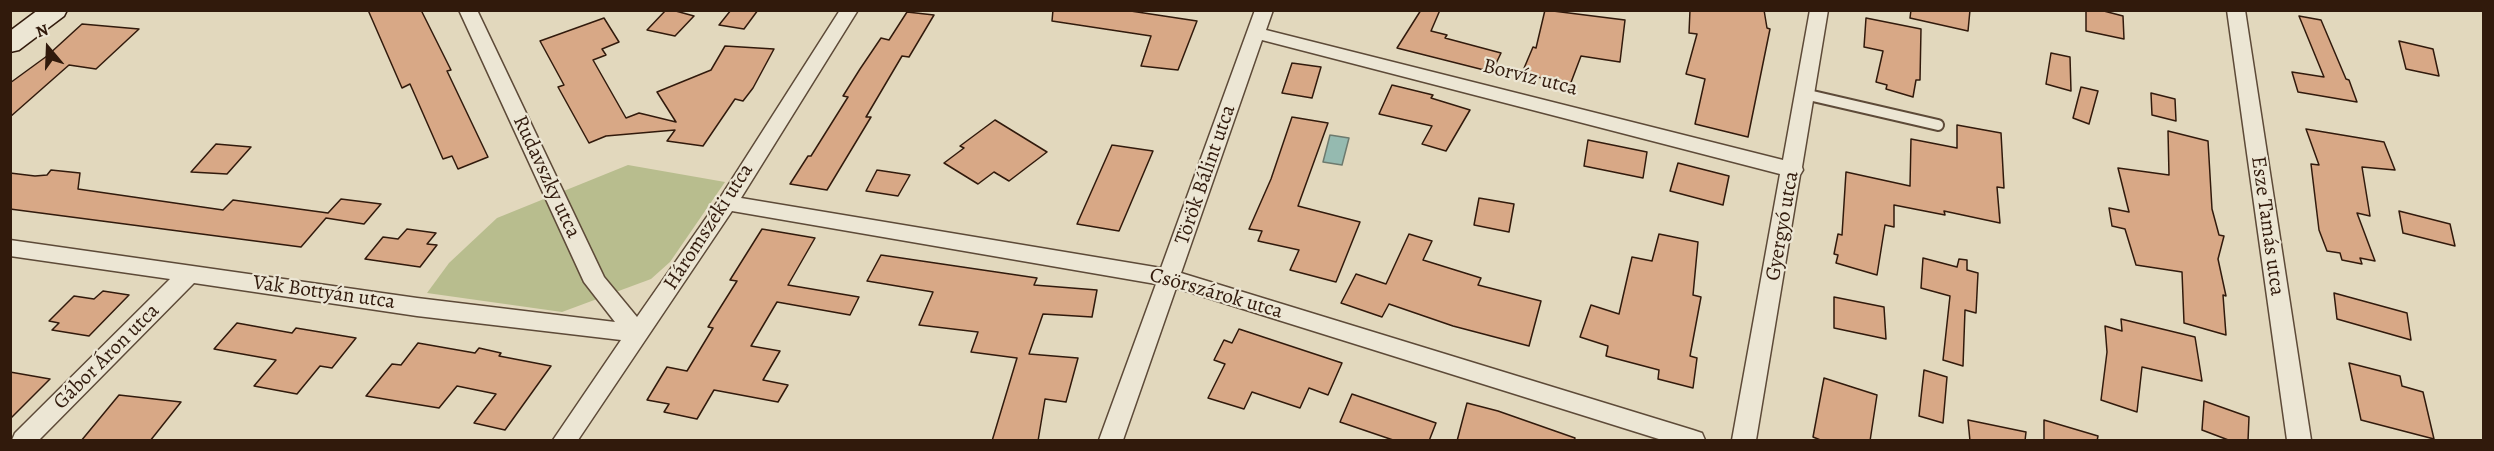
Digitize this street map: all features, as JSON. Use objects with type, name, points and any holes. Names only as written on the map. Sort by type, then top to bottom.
[{"type":"street","points":[[14,38],[55,10]]},
{"type":"street","name":"Rudavszky utca","points":[[468,10],[595,282],[638,333]]},
{"type":"street","name":"Háromszéki utca","points":[[565,441],[727,203],[849,10]]},
{"type":"street","name":"Török Bálint utca","points":[[1111,441],[1264,10]]},
{"type":"street","name":"Gyergyó utca","points":[[1744,441],[1793,170],[1819,10]]},
{"type":"street","name":"Esze Tamás utca","points":[[2236,10],[2299,441]]},
{"type":"street","name":"Borvíz utca","points":[[1256,33],[1793,170]]},
{"type":"street","name":"Csörszárok utca","points":[[727,203],[1170,278],[1693,441]]},
{"type":"street","name":"Vak Bottyán utca","points":[[10,248],[417,307],[638,333]]},
{"type":"street","name":"Gábor Áron utca","points":[[24,441],[190,273]]},
{"type":"lane","points":[[1804,94],[1938,125]]},
{"type":"green space","points":[[628,165],[725,182],[670,262],[651,279],[562,312],[427,293],[449,263],[497,218]]},
{"type":"water","points":[[1330,135],[1349,138],[1342,165],[1323,162]]},
{"type":"building","points":[[368,10],[421,10],[451,70],[447,71],[488,157],[458,169],[452,156],[443,159],[410,84],[402,88]]},
{"type":"building","points":[[666,10],[694,16],[675,36],[647,30]]},
{"type":"building","points":[[731,10],[758,10],[744,29],[719,25]]},
{"type":"building","points":[[1053,10],[1124,10],[1197,21],[1178,70],[1141,66],[1151,36],[1052,21]]},
{"type":"building","points":[[1421,10],[1440,10],[1431,31],[1447,35],[1445,38],[1501,53],[1492,72],[1397,48]]},
{"type":"building","points":[[1545,10],[1625,20],[1620,62],[1581,56],[1570,85],[1522,73],[1533,47],[1536,48]]},
{"type":"building","points":[[1690,10],[1764,10],[1767,28],[1770,29],[1748,137],[1695,124],[1705,79],[1686,74],[1697,34],[1689,33]]},
{"type":"building","points":[[1911,10],[1970,10],[1968,31],[1910,18]]},
{"type":"building","points":[[2086,10],[2100,10],[2123,16],[2124,39],[2086,31]]},
{"type":"building","points":[[907,12],[934,15],[909,57],[902,56],[866,117],[871,117],[827,190],[790,184],[808,156],[811,156],[848,97],[843,96],[881,38],[889,40]]},
{"type":"building","points":[[2299,16],[2321,20],[2357,102],[2298,92],[2292,72],[2324,77]]},
{"type":"building","points":[[604,18],[619,42],[602,49],[606,55],[593,60],[626,118],[639,113],[676,122],[657,92],[711,70],[725,46],[774,49],[753,88],[743,101],[735,99],[703,146],[667,141],[675,130],[606,136],[589,143],[558,87],[564,85],[540,41]]},
{"type":"building","points":[[1866,18],[1921,29],[1920,80],[1916,80],[1913,97],[1886,89],[1887,85],[1876,82],[1883,51],[1864,47]]},
{"type":"building","points":[[82,24],[139,29],[96,69],[69,65],[10,117],[10,83],[47,56]]},
{"type":"building","points":[[2399,41],[2433,49],[2439,76],[2406,69]]},
{"type":"building","points":[[2051,53],[2070,57],[2071,91],[2046,84]]},
{"type":"building","points":[[1292,63],[1321,67],[1312,98],[1282,93]]},
{"type":"building","points":[[1392,85],[1433,95],[1431,98],[1470,110],[1446,151],[1422,144],[1432,126],[1379,114]]},
{"type":"building","points":[[2081,87],[2098,91],[2089,124],[2073,118]]},
{"type":"building","points":[[2151,93],[2175,99],[2176,121],[2152,115]]},
{"type":"building","points":[[1292,117],[1328,123],[1298,206],[1360,222],[1336,282],[1290,270],[1299,250],[1258,241],[1262,231],[1249,229],[1271,179]]},
{"type":"building","points":[[995,120],[1047,152],[1009,181],[994,172],[978,184],[944,163],[964,148],[960,146]]},
{"type":"building","points":[[1957,125],[2001,133],[2004,188],[1997,187],[2000,223],[1944,211],[1945,215],[1894,205],[1894,227],[1885,225],[1877,275],[1836,263],[1838,255],[1834,254],[1838,234],[1842,235],[1846,172],[1910,186],[1911,139],[1957,148]]},
{"type":"building","points":[[2306,129],[2384,142],[2395,170],[2362,167],[2370,216],[2357,213],[2375,261],[2360,258],[2362,264],[2342,260],[2340,253],[2327,251],[2319,230],[2311,164],[2319,165]]},
{"type":"building","points":[[2168,131],[2208,141],[2212,209],[2219,235],[2224,236],[2218,259],[2226,296],[2223,295],[2226,335],[2184,323],[2182,272],[2136,265],[2125,229],[2112,226],[2109,208],[2129,212],[2118,168],[2169,175]]},
{"type":"building","points":[[1588,140],[1647,152],[1643,178],[1584,166]]},
{"type":"building","points":[[216,144],[251,147],[227,174],[191,172]]},
{"type":"building","points":[[1112,145],[1153,151],[1119,231],[1077,224]]},
{"type":"building","points":[[1678,163],[1729,176],[1723,205],[1670,191]]},
{"type":"building","points":[[51,170],[80,173],[78,189],[223,210],[233,200],[328,213],[341,199],[381,204],[364,224],[326,218],[301,247],[10,209],[10,173],[35,176],[47,175]]},
{"type":"building","points":[[877,170],[910,175],[898,196],[866,191]]},
{"type":"building","points":[[1479,198],[1514,204],[1509,232],[1474,225]]},
{"type":"building","points":[[2399,211],[2450,224],[2455,246],[2403,233]]},
{"type":"building","points":[[407,229],[436,233],[427,244],[437,245],[420,267],[365,259],[383,237],[398,239]]},
{"type":"building","points":[[762,229],[815,238],[788,285],[859,297],[850,315],[777,302],[751,346],[780,351],[763,380],[788,385],[778,402],[714,390],[697,419],[664,412],[669,404],[647,400],[667,367],[687,371],[713,328],[708,327],[737,281],[730,280]]},
{"type":"building","points":[[1409,234],[1432,241],[1423,260],[1481,278],[1478,285],[1541,301],[1529,346],[1453,326],[1389,304],[1382,317],[1341,303],[1356,274],[1386,284]]},
{"type":"building","points":[[1659,234],[1698,242],[1693,295],[1701,297],[1690,356],[1697,358],[1693,388],[1658,379],[1659,370],[1606,356],[1608,346],[1580,337],[1591,305],[1619,314],[1632,257],[1652,261]]},
{"type":"building","points":[[881,255],[1037,278],[1034,285],[1097,290],[1092,317],[1043,314],[1029,354],[1078,358],[1066,402],[1045,399],[1038,441],[992,441],[1017,358],[971,352],[978,332],[919,325],[933,292],[867,281]]},
{"type":"building","points":[[1923,258],[1957,267],[1959,259],[1967,260],[1967,270],[1978,273],[1976,313],[1965,310],[1963,366],[1943,360],[1950,296],[1921,288]]},
{"type":"building","points":[[103,291],[129,295],[89,336],[52,330],[59,323],[49,321],[74,296],[94,299]]},
{"type":"building","points":[[2334,293],[2407,313],[2411,340],[2337,319]]},
{"type":"building","points":[[1834,297],[1884,307],[1886,339],[1834,328]]},
{"type":"building","points":[[2121,319],[2195,337],[2202,381],[2142,367],[2137,412],[2101,400],[2107,352],[2105,326],[2122,331]]},
{"type":"building","points":[[237,323],[292,333],[296,328],[356,338],[332,368],[320,366],[297,394],[254,386],[276,360],[214,349]]},
{"type":"building","points":[[1239,329],[1342,363],[1328,395],[1309,388],[1300,408],[1252,392],[1244,409],[1208,398],[1225,364],[1214,360],[1224,340],[1232,343]]},
{"type":"building","points":[[418,343],[475,353],[479,348],[501,353],[499,356],[551,366],[505,430],[474,423],[496,394],[457,386],[439,408],[366,396],[392,364],[401,365]]},
{"type":"building","points":[[2349,363],[2400,376],[2402,386],[2423,392],[2434,439],[2361,420]]},
{"type":"building","points":[[1924,370],[1947,377],[1943,423],[1919,416]]},
{"type":"building","points":[[10,372],[50,379],[10,419]]},
{"type":"building","points":[[1824,378],[1877,395],[1870,441],[1823,441],[1813,437]]},
{"type":"building","points":[[1352,394],[1436,423],[1429,441],[1396,441],[1340,422]]},
{"type":"building","points":[[119,395],[181,402],[150,441],[81,441]]},
{"type":"building","points":[[2204,401],[2249,417],[2248,441],[2231,441],[2202,430]]},
{"type":"building","points":[[1467,403],[1498,411],[1575,438],[1574,441],[1457,441]]},
{"type":"building","points":[[1968,420],[2026,432],[2025,441],[1970,441]]},
{"type":"building","points":[[2044,420],[2098,436],[2097,441],[2044,441]]}]
